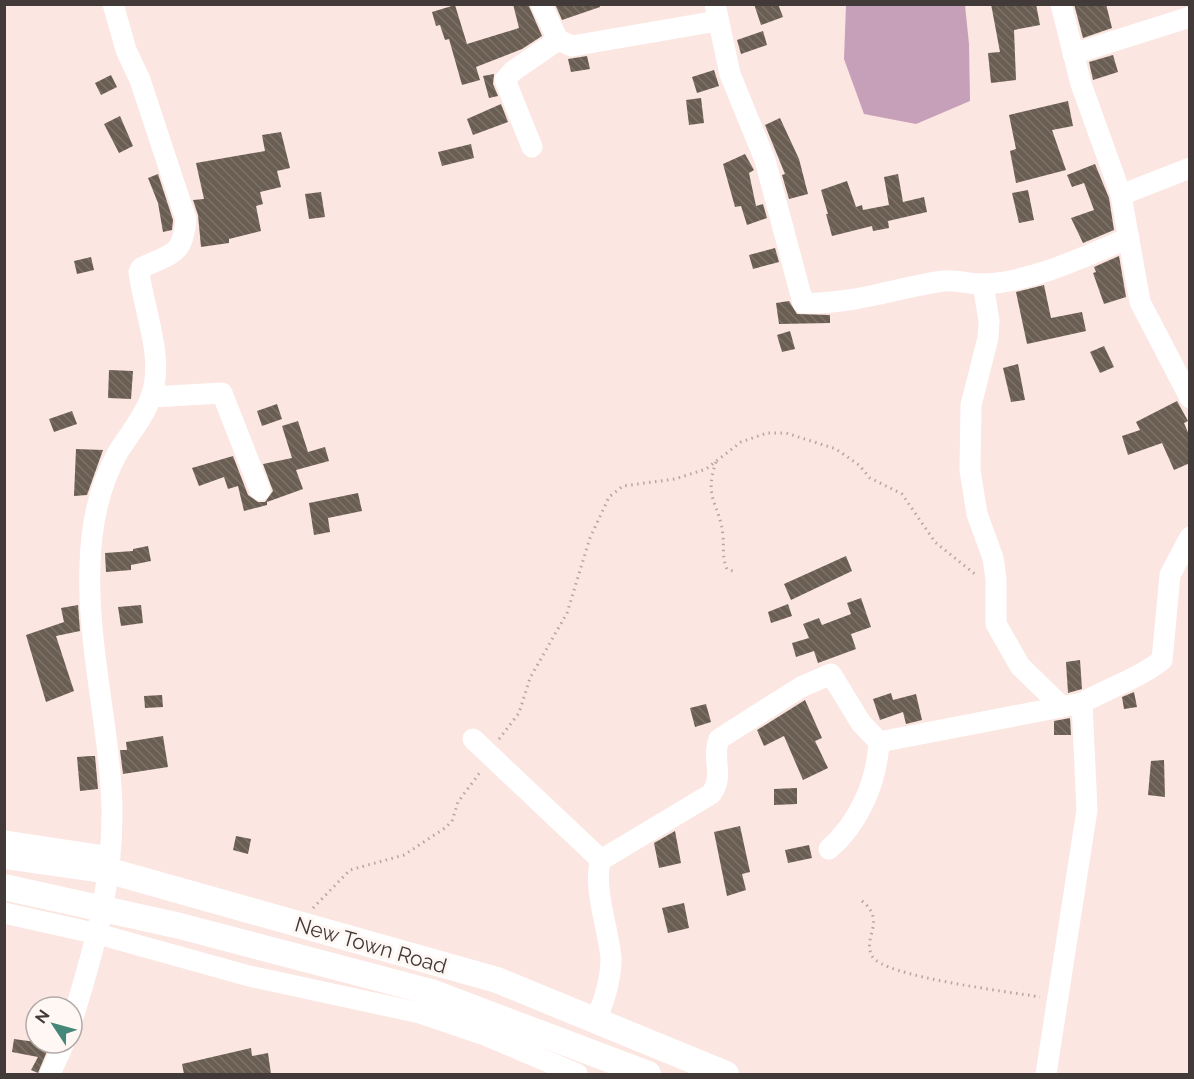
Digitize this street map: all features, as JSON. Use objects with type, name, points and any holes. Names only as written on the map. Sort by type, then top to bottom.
[{"type":"main road","name":"New Town Road","points":[[4,856],[110,864],[302,925],[497,980],[726,1074]]},
{"type":"main road","name":"New Town Road","points":[[4,887],[104,908],[431,992],[648,1074]]},
{"type":"street","points":[[80,995],[104,908],[110,864],[112,808],[101,690],[96,662],[90,566],[95,516],[108,473],[151,397],[153,347],[139,272],[141,267],[173,253],[181,246],[186,219],[140,80],[126,50],[113,4]]},
{"type":"street","points":[[541,4],[558,40],[572,46],[716,13],[730,74],[765,160],[803,303],[825,304],[945,281],[983,284],[1050,270],[1129,238]]},
{"type":"street","points":[[1061,4],[1081,84],[1121,195],[1140,302],[1190,398]]},
{"type":"street","points":[[1073,54],[1190,17]]},
{"type":"street","points":[[532,147],[505,80],[513,71],[558,40]]},
{"type":"street","points":[[1121,195],[1190,168]]},
{"type":"street","points":[[983,284],[989,321],[988,338],[971,405],[969,470],[977,514],[993,558],[996,579],[996,624],[1020,666],[1072,705],[1087,810],[1046,1074]]},
{"type":"street","points":[[151,397],[222,393],[260,490]]},
{"type":"street","points":[[879,742],[1072,705],[1145,673],[1162,660],[1170,574],[1190,537]]},
{"type":"street","points":[[602,860],[711,794],[719,776],[715,748],[719,739],[826,674],[835,677],[861,723],[879,742],[878,762],[851,828],[829,849]]},
{"type":"street","points":[[473,739],[602,860]]},
{"type":"street","points":[[4,841],[110,864]]},
{"type":"street","points":[[595,1022],[606,997],[611,959],[600,878],[602,860]]},
{"type":"street","points":[[4,913],[98,934],[249,976],[420,1013],[485,1035],[578,1074]]},
{"type":"street","points":[[50,1074],[59,1055]]},
{"type":"path","points":[[494,747],[519,713],[530,678],[567,613],[590,538],[609,497],[623,486],[675,479],[706,469],[741,442],[767,433],[786,433],[836,449],[859,465],[870,478],[902,494],[934,542],[975,573],[979,584]]},
{"type":"path","points":[[717,460],[709,486],[710,495],[723,534],[724,563],[727,568],[736,572]]},
{"type":"path","points":[[302,925],[315,905],[350,870],[404,855],[445,828],[452,820],[458,802],[484,764]]},
{"type":"path","points":[[862,901],[874,920],[871,951],[877,962],[908,974],[1056,1000]]},
{"type":"shaded area","points":[[846,5],[965,5],[969,44],[970,101],[916,124],[864,114],[844,59]]},
{"type":"building","points":[[513,4],[528,4],[542,36],[522,49],[476,67],[480,80],[462,85],[449,39],[445,40],[440,25],[436,26],[432,12],[455,5],[467,44],[519,28]]},
{"type":"building","points":[[555,4],[600,4],[600,7],[562,20]]},
{"type":"building","points":[[754,4],[778,4],[783,17],[761,25]]},
{"type":"building","points":[[991,4],[1036,4],[1040,25],[1014,30],[1016,80],[991,83],[988,53],[1000,52]]},
{"type":"building","points":[[1074,4],[1106,4],[1112,28],[1083,38]]},
{"type":"building","points":[[763,31],[767,45],[741,54],[737,40]]},
{"type":"building","points":[[1113,55],[1118,72],[1093,80],[1089,62]]},
{"type":"building","points":[[587,56],[590,69],[571,72],[568,59]]},
{"type":"building","points":[[714,70],[719,86],[697,93],[692,77]]},
{"type":"building","points":[[494,74],[493,84],[498,96],[489,98],[483,76]]},
{"type":"building","points":[[111,75],[117,87],[101,95],[95,83]]},
{"type":"building","points":[[701,98],[704,123],[689,125],[686,100]]},
{"type":"building","points":[[1068,101],[1073,126],[1052,130],[1066,170],[1016,183],[1010,151],[1016,149],[1009,115]]},
{"type":"building","points":[[501,104],[508,122],[473,135],[467,119]]},
{"type":"building","points":[[120,116],[133,146],[119,153],[104,124]]},
{"type":"building","points":[[780,118],[799,159],[808,194],[789,199],[782,175],[785,174],[765,125]]},
{"type":"building","points":[[281,132],[290,168],[277,171],[281,187],[260,192],[263,204],[256,206],[261,231],[229,239],[229,243],[201,247],[198,215],[193,200],[204,199],[196,163],[265,151],[262,135]]},
{"type":"building","points":[[471,144],[474,158],[442,166],[438,152]]},
{"type":"building","points":[[745,154],[754,170],[749,173],[756,206],[763,204],[767,218],[747,225],[741,206],[735,207],[723,164]]},
{"type":"building","points":[[1095,164],[1109,198],[1114,230],[1083,243],[1071,218],[1094,210],[1084,183],[1072,187],[1067,175]]},
{"type":"building","points":[[158,174],[173,220],[172,230],[163,232],[158,203],[148,178]]},
{"type":"building","points":[[898,174],[903,202],[924,197],[927,212],[888,221],[889,228],[873,231],[872,226],[832,236],[821,190],[847,181],[856,207],[862,205],[863,210],[889,205],[884,177]]},
{"type":"building","points":[[1028,190],[1034,220],[1019,223],[1012,193]]},
{"type":"building","points":[[321,192],[325,217],[309,219],[305,194]]},
{"type":"building","points":[[775,248],[779,262],[753,269],[749,255]]},
{"type":"building","points":[[1119,256],[1126,297],[1104,304],[1093,273],[1096,272],[1094,267]]},
{"type":"building","points":[[91,257],[94,270],[77,274],[74,261]]},
{"type":"building","points":[[1044,285],[1051,318],[1082,312],[1086,331],[1027,344],[1016,292]]},
{"type":"building","points":[[789,301],[797,314],[830,315],[830,323],[779,324],[776,303]]},
{"type":"building","points":[[790,331],[795,349],[782,352],[777,335]]},
{"type":"building","points":[[1104,346],[1114,367],[1100,373],[1090,352]]},
{"type":"building","points":[[1018,364],[1025,400],[1011,402],[1003,368]]},
{"type":"building","points":[[109,370],[133,371],[131,399],[108,398]]},
{"type":"building","points":[[1177,401],[1188,421],[1184,423],[1190,437],[1190,463],[1174,470],[1162,443],[1128,455],[1122,436],[1140,430],[1136,422]]},
{"type":"building","points":[[277,404],[282,419],[262,426],[257,411]]},
{"type":"building","points":[[72,411],[77,424],[54,432],[49,419]]},
{"type":"building","points":[[298,421],[308,452],[325,447],[329,461],[296,470],[303,489],[267,502],[267,505],[244,511],[238,486],[228,489],[224,477],[199,486],[192,468],[233,456],[248,495],[258,502],[265,502],[273,491],[263,464],[292,458],[282,426]]},
{"type":"building","points":[[76,449],[103,450],[87,495],[74,496]]},
{"type":"building","points":[[358,493],[362,511],[328,518],[330,532],[314,535],[309,503]]},
{"type":"building","points":[[148,546],[151,561],[131,565],[131,570],[106,572],[105,553],[133,551],[133,549]]},
{"type":"building","points":[[846,556],[852,571],[791,600],[784,584]]},
{"type":"building","points":[[861,598],[871,627],[851,634],[856,649],[818,663],[814,651],[796,657],[792,643],[809,638],[803,624],[819,618],[822,625],[851,614],[847,603]]},
{"type":"building","points":[[788,604],[792,616],[771,623],[768,612]]},
{"type":"building","points":[[78,605],[80,631],[56,636],[74,691],[46,702],[26,635],[64,622],[61,608]]},
{"type":"building","points":[[141,605],[143,623],[121,626],[118,607]]},
{"type":"building","points":[[1080,660],[1082,689],[1068,693],[1066,662]]},
{"type":"building","points":[[1134,692],[1137,707],[1124,709],[1122,697]]},
{"type":"building","points":[[891,693],[893,700],[916,694],[922,720],[906,724],[903,712],[880,720],[873,699]]},
{"type":"building","points":[[162,695],[163,707],[145,708],[144,696]]},
{"type":"building","points":[[805,700],[822,738],[815,741],[828,768],[803,780],[784,736],[764,746],[757,730]]},
{"type":"building","points":[[706,704],[711,722],[695,727],[690,708]]},
{"type":"building","points":[[1070,718],[1071,735],[1054,735],[1054,721]]},
{"type":"building","points":[[163,736],[168,767],[123,774],[120,750],[127,750],[126,742]]},
{"type":"building","points":[[95,756],[98,789],[80,791],[77,757]]},
{"type":"building","points":[[1164,760],[1165,797],[1148,795],[1151,761]]},
{"type":"building","points":[[797,788],[797,804],[774,805],[774,789]]},
{"type":"building","points":[[740,826],[750,872],[742,874],[746,890],[727,896],[714,832]]},
{"type":"building","points":[[675,831],[681,863],[659,868],[654,843]]},
{"type":"building","points":[[236,836],[251,839],[248,854],[233,850]]},
{"type":"building","points":[[809,845],[812,858],[788,863],[785,850]]},
{"type":"building","points":[[684,903],[689,928],[668,933],[662,908]]},
{"type":"building","points":[[14,1039],[24,1040],[24,1054],[12,1052]]},
{"type":"building","points":[[251,1048],[252,1056],[268,1053],[271,1074],[184,1074],[182,1064]]},
{"type":"building","points":[[28,1055],[45,1055],[38,1073],[31,1070],[38,1057]]}]
